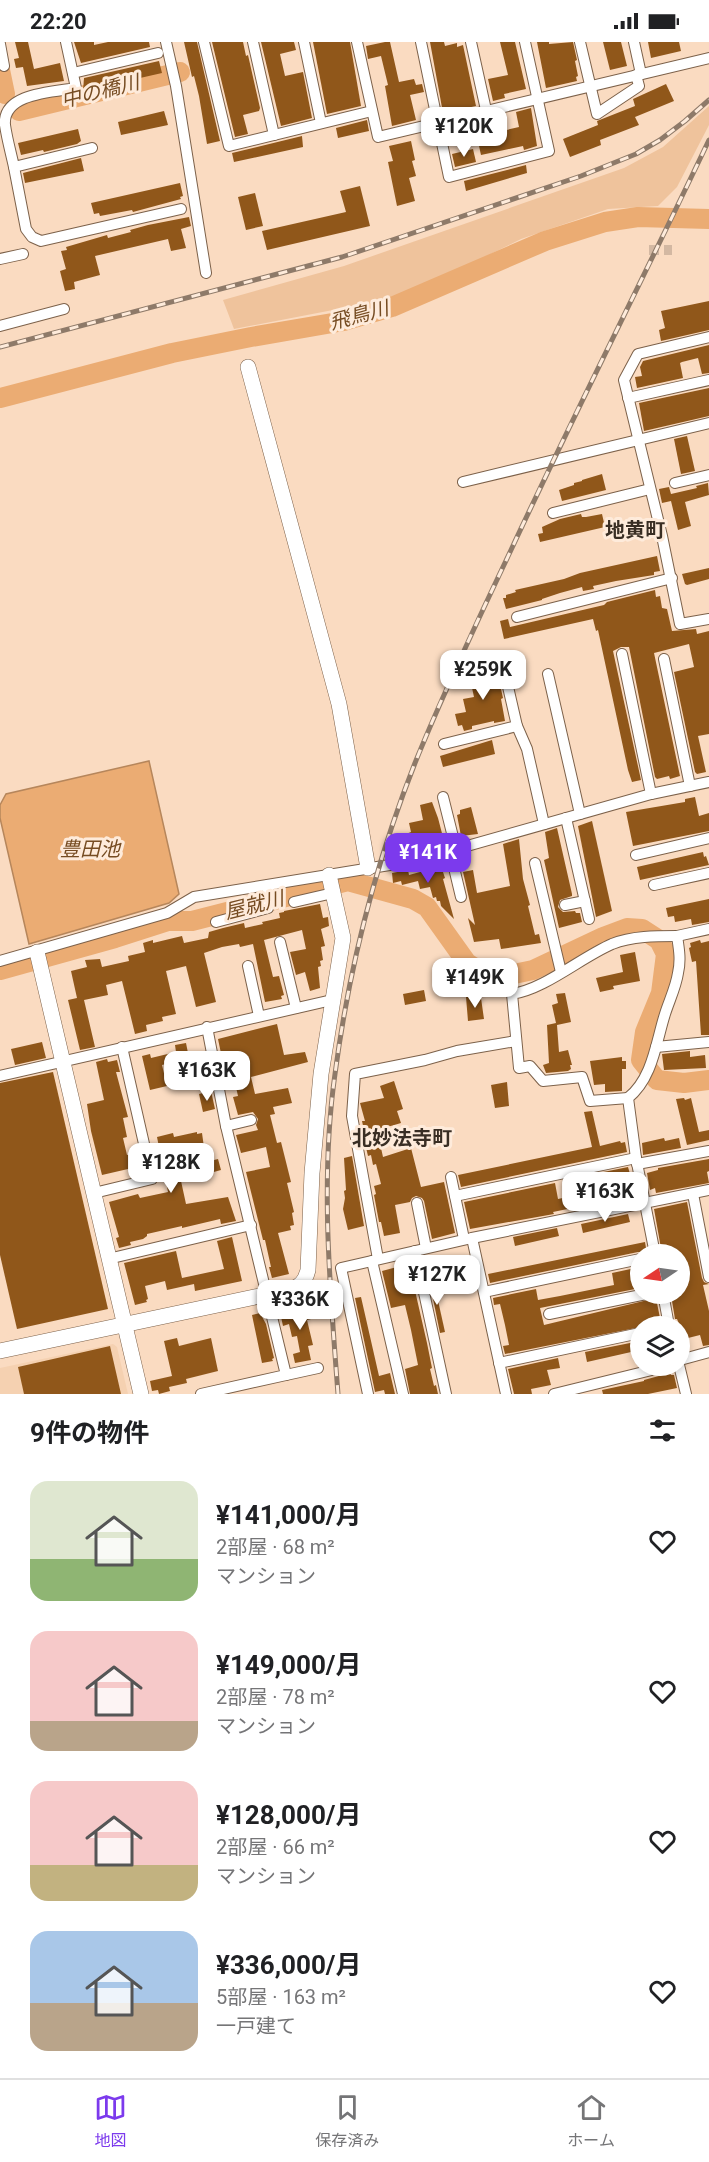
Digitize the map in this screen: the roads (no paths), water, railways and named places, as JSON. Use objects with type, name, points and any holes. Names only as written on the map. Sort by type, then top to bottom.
[{"type":"street","points":[[66,42],[76,88],[18,100],[8,110],[2,124],[14,167],[26,230],[33,237],[41,240],[181,209]]},
{"type":"street","points":[[166,42],[176,86],[206,273]]},
{"type":"street","points":[[204,42],[229,146],[372,111]]},
{"type":"street","points":[[254,42],[274,135]]},
{"type":"street","points":[[304,42],[321,123]]},
{"type":"street","points":[[357,42],[378,137],[709,58]]},
{"type":"street","points":[[421,42],[449,177],[549,151],[525,42]]},
{"type":"street","points":[[471,42],[486,110]]},
{"type":"street","points":[[580,42],[597,114],[639,86],[634,42]]},
{"type":"street","points":[[0,44],[4,66]]},
{"type":"street","points":[[73,73],[158,53]]},
{"type":"street","points":[[14,167],[92,148]]},
{"type":"street","points":[[0,259],[23,254]]},
{"type":"street","points":[[0,326],[64,309]]},
{"type":"street","points":[[709,337],[638,354],[624,380],[672,578],[680,624],[709,619]]},
{"type":"street","points":[[248,367],[339,704],[368,868]]},
{"type":"street","points":[[628,398],[709,380]]},
{"type":"street","points":[[463,482],[709,423]]},
{"type":"street","points":[[675,483],[709,475]]},
{"type":"street","points":[[553,513],[650,489]]},
{"type":"street","points":[[517,617],[672,578]]},
{"type":"street","points":[[622,654],[651,794]]},
{"type":"street","points":[[664,659],[690,786]]},
{"type":"street","points":[[503,665],[517,726],[527,749],[544,824]]},
{"type":"street","points":[[548,674],[580,814]]},
{"type":"street","points":[[444,744],[517,726]]},
{"type":"street","points":[[294,902],[368,868],[414,861],[651,794],[709,782]]},
{"type":"street","points":[[443,797],[461,897]]},
{"type":"street","points":[[566,818],[589,919]]},
{"type":"street","points":[[636,855],[709,838]]},
{"type":"street","points":[[536,863],[559,962]]},
{"type":"street","points":[[654,885],[709,873]]},
{"type":"street","points":[[0,961],[167,913],[194,897],[268,885],[331,884]]},
{"type":"street","points":[[0,1350],[268,1295],[299,1286],[306,1279],[321,1074],[343,938],[331,884]]},
{"type":"street","points":[[216,922],[268,908],[268,885]]},
{"type":"street","points":[[565,905],[585,901]]},
{"type":"street","points":[[677,936],[680,954],[678,975],[656,1047],[638,1090],[628,1098],[590,1101],[582,1077],[543,1081],[530,1066],[519,1068],[512,994],[522,993],[538,986],[559,962],[612,944],[648,937],[677,936],[709,929]]},
{"type":"street","points":[[280,942],[296,1008]]},
{"type":"street","points":[[37,952],[141,1394]]},
{"type":"street","points":[[248,966],[259,1016]]},
{"type":"street","points":[[0,1076],[332,1000]]},
{"type":"street","points":[[207,1027],[226,1126],[286,1374]]},
{"type":"street","points":[[403,1394],[375,1260],[352,1116],[355,1074],[425,1060],[457,1050],[516,1041]]},
{"type":"street","points":[[656,1047],[709,1042]]},
{"type":"street","points":[[94,1193],[152,1179],[122,1047]]},
{"type":"street","points":[[628,1098],[653,1244]]},
{"type":"street","points":[[226,1126],[251,1120]]},
{"type":"street","points":[[455,1196],[637,1161],[709,1152]]},
{"type":"street","points":[[451,1177],[484,1292],[506,1394]]},
{"type":"street","points":[[368,1394],[342,1268],[468,1238],[709,1190]]},
{"type":"street","points":[[693,1194],[709,1277]]},
{"type":"street","points":[[417,1203],[420,1250],[446,1394]]},
{"type":"street","points":[[108,1259],[250,1225]]},
{"type":"street","points":[[484,1292],[630,1261]]},
{"type":"street","points":[[549,1314],[630,1297]]},
{"type":"street","points":[[499,1363],[630,1335]]},
{"type":"street","points":[[690,1357],[709,1352]]},
{"type":"street","points":[[206,1393],[318,1368]]},
{"type":"street","points":[[554,1394],[630,1375]]},
{"type":"street","points":[[682,1376],[686,1394]]},
{"type":"water","name":"豊田池","points":[[149,761],[179,894],[169,903],[29,944],[0,818],[0,805],[6,794]]},
{"type":"waterway","name":"中の橋川","points":[[0,70],[5,94]]},
{"type":"waterway","name":"中の橋川","points":[[19,111],[180,72]]},
{"type":"waterway","name":"飛鳥川","points":[[0,398],[172,353],[344,321],[392,307],[545,241],[605,222],[638,217],[709,219]]},
{"type":"waterway","name":"屋就川","points":[[0,970],[168,921],[192,921],[348,881],[413,899],[427,907],[467,963],[478,970],[504,976],[533,970],[627,928],[642,929],[659,940],[666,954],[661,993],[645,1032],[641,1060],[657,1080],[684,1083],[709,1080]]},
{"type":"tunnel","points":[[649,250],[672,250]]},
{"type":"railway","points":[[0,347],[342,257],[581,176],[636,154],[660,140],[709,100]]},
{"type":"railway","points":[[338,1394],[328,1234],[330,1114],[348,995],[376,877],[401,800],[449,682],[709,140]]},
{"type":"district","name":"地黄町","points":[[635,530]]},
{"type":"district","name":"北妙法寺町","points":[[402,1138]]}]
